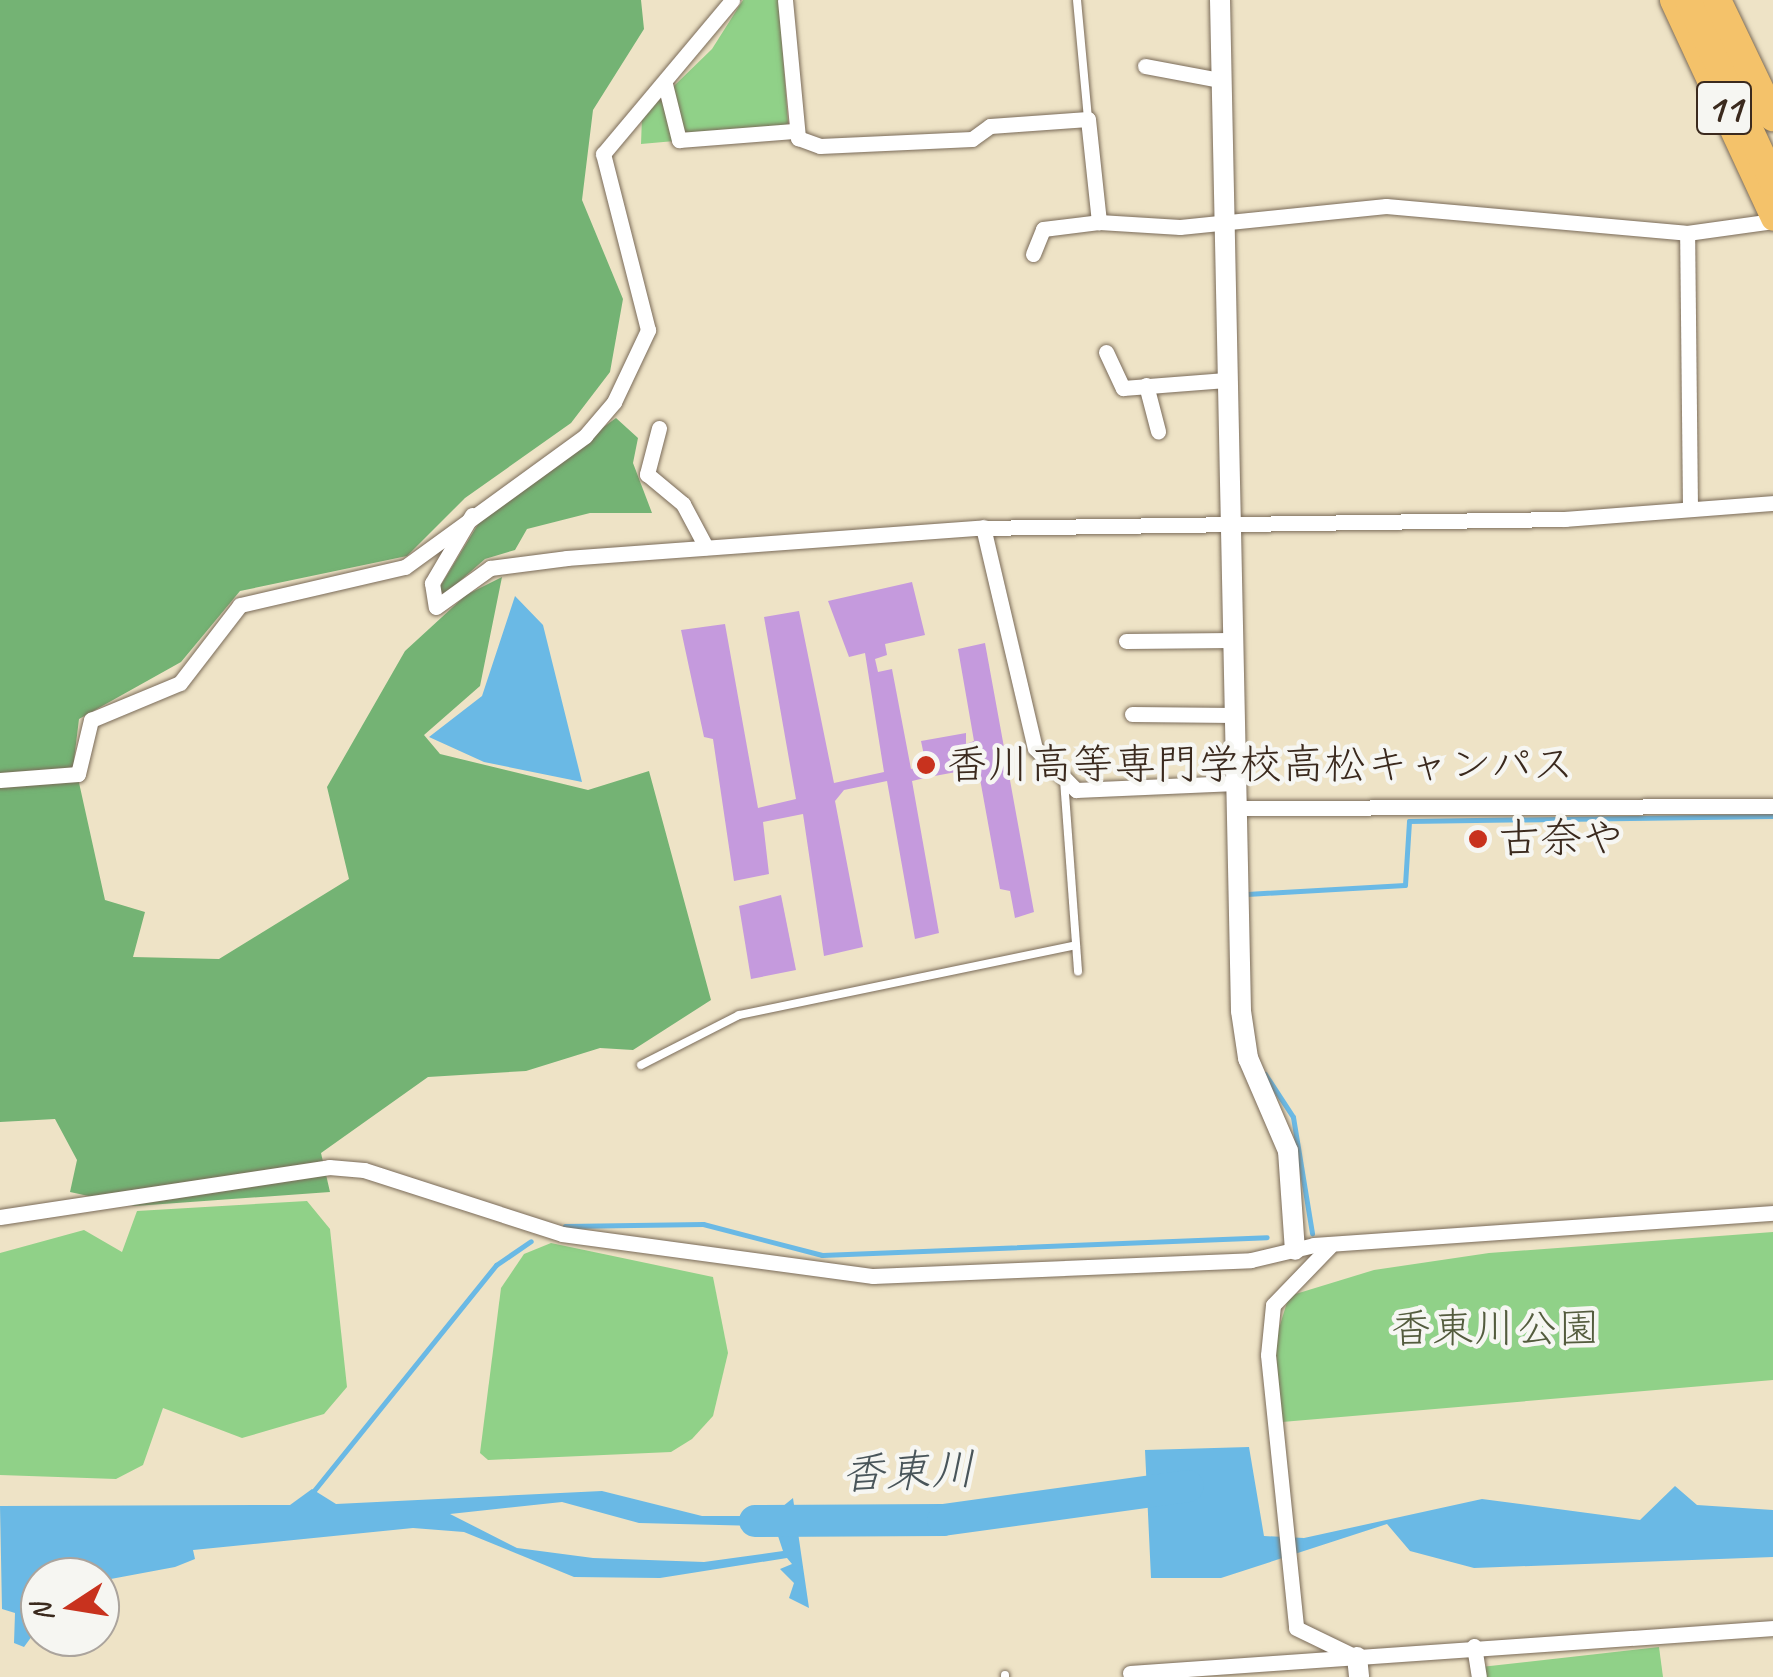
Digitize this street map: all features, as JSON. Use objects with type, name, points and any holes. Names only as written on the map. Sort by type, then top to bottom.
[{"type":"highway","name":"11","points":[[1672,0],[1773,220]]},
{"type":"highway","points":[[1689,0],[1773,181]]},
{"type":"highway","points":[[1717,0],[1773,116]]},
{"type":"highway","name":"11","points":[[1731,0],[1773,86]]},
{"type":"street","points":[[0,780],[78,774],[91,720],[180,683],[240,605],[405,567],[584,436],[639,356],[647,304],[603,154],[732,0]]},
{"type":"street","points":[[786,0],[794,131]]},
{"type":"street","points":[[1220,0],[1228,527],[1244,1035],[1288,1151],[1295,1250]]},
{"type":"street","points":[[1145,66],[1220,80]]},
{"type":"street","points":[[665,84],[680,140],[794,131],[820,146],[972,138],[990,126],[1088,119],[1099,222]]},
{"type":"street","points":[[1032,254],[1043,229],[1099,222],[1458,207],[1533,214],[1552,226],[1686,233],[1773,220]]},
{"type":"street","points":[[1686,233],[1690,508]]},
{"type":"street","points":[[1106,352],[1116,386],[1226,380]]},
{"type":"street","points":[[1146,385],[1158,432]]},
{"type":"street","points":[[659,428],[647,474],[683,504],[706,547]]},
{"type":"street","points":[[472,515],[432,583],[436,607],[512,562],[983,528],[1228,527],[1773,503]]},
{"type":"street","points":[[983,528],[1035,748],[1064,778],[1076,790],[1236,783]]},
{"type":"street","points":[[1126,641],[1232,640]]},
{"type":"street","points":[[1132,714],[1234,715]]},
{"type":"street","points":[[1237,808],[1773,806]]},
{"type":"street","points":[[0,1217],[329,1167],[364,1170],[562,1234],[642,1239],[820,1274],[1072,1270],[1330,1246],[1773,1213]]},
{"type":"street","points":[[1330,1246],[1273,1305],[1274,1435],[1296,1628],[1358,1667]]},
{"type":"street","points":[[1130,1675],[1358,1667],[1474,1646],[1773,1628]]},
{"type":"street","points":[[1474,1646],[1479,1677]]},
{"type":"lane","points":[[1077,0],[1088,119]]},
{"type":"lane","points":[[1064,778],[1078,970]]},
{"type":"lane","points":[[641,1064],[738,1014],[1076,944]]},
{"type":"green space","points":[[0,0],[641,0],[644,29],[593,110],[582,200],[623,299],[610,372],[571,423],[465,498],[407,556],[240,591],[181,662],[79,719],[74,760],[105,900],[145,912],[133,957],[219,959],[349,879],[327,787],[405,651],[466,595],[502,577],[480,686],[424,735],[440,754],[588,790],[649,771],[711,1000],[633,1050],[600,1048],[526,1071],[428,1077],[321,1153],[330,1192],[135,1206],[70,1192],[77,1160],[55,1119],[0,1122]]},
{"type":"green space","points":[[743,0],[779,0],[788,123],[776,132],[641,144],[642,117],[712,49]]},
{"type":"green space","points":[[616,418],[638,438],[633,463],[652,513],[590,513],[527,529],[515,550],[485,559],[445,594],[438,590],[483,516]]},
{"type":"green space","points":[[307,1201],[330,1229],[347,1387],[324,1414],[242,1438],[163,1408],[143,1465],[116,1479],[0,1475],[0,1253],[84,1230],[122,1252],[137,1211]]},
{"type":"green space","name":"香東川公園","points":[[1773,1232],[1773,1380],[1282,1422],[1275,1341],[1289,1296],[1374,1270],[1489,1253]]},
{"type":"green space","points":[[551,1243],[713,1277],[728,1353],[713,1416],[692,1439],[671,1452],[488,1460],[480,1453],[501,1288],[524,1254]]},
{"type":"green space","points":[[1659,1647],[1663,1677],[1483,1677],[1481,1667]]},
{"type":"water","points":[[515,596],[543,625],[582,782],[484,762],[429,737],[482,696]]},
{"type":"water","points":[[1249,1447],[1264,1536],[1304,1538],[1482,1499],[1640,1520],[1675,1486],[1697,1505],[1773,1510],[1773,1557],[1474,1568],[1410,1551],[1387,1524],[1221,1578],[1151,1578],[1145,1450]]},
{"type":"water","points":[[312,1489],[336,1504],[602,1491],[702,1516],[771,1516],[793,1498],[809,1608],[789,1598],[794,1583],[780,1569],[792,1564],[787,1558],[660,1578],[574,1577],[464,1532],[413,1528],[193,1550],[195,1559],[175,1567],[120,1577],[120,1557],[20,1557],[20,1645],[14,1643],[15,1613],[2,1609],[0,1506],[290,1505]],"holes":[[[562,1502],[639,1523],[759,1526],[776,1530],[783,1551],[704,1562],[593,1558],[517,1548],[450,1514]]]},
{"type":"building","points":[[912,582],[925,635],[885,644],[887,655],[875,659],[878,672],[892,669],[911,769],[926,765],[921,741],[966,733],[966,744],[974,741],[958,649],[985,643],[1034,912],[1015,918],[1010,891],[1000,889],[978,768],[912,781],[939,933],[915,939],[887,781],[844,790],[835,801],[863,947],[824,956],[803,814],[763,822],[769,874],[734,881],[713,739],[704,737],[681,630],[725,624],[758,808],[796,799],[764,617],[799,611],[834,783],[884,772],[865,653],[849,657],[828,601]]},
{"type":"building","points":[[781,895],[796,970],[751,979],[739,906]]},
{"type":"waterway","points":[[1247,894],[1405,885],[1409,821],[1773,816]]},
{"type":"waterway","points":[[1265,1074],[1293,1117],[1312,1233]]},
{"type":"waterway","points":[[565,1226],[703,1224],[822,1255],[1267,1237]]},
{"type":"waterway","points":[[312,1493],[496,1265],[531,1241]]},
{"type":"waterway","name":"香東川","points":[[755,1521],[943,1520],[1188,1486]]},
{"type":"place","name":"香川高等専門学校高松キャンパス","points":[[926,765]]},
{"type":"place","name":"古奈や","points":[[1478,839]]}]
